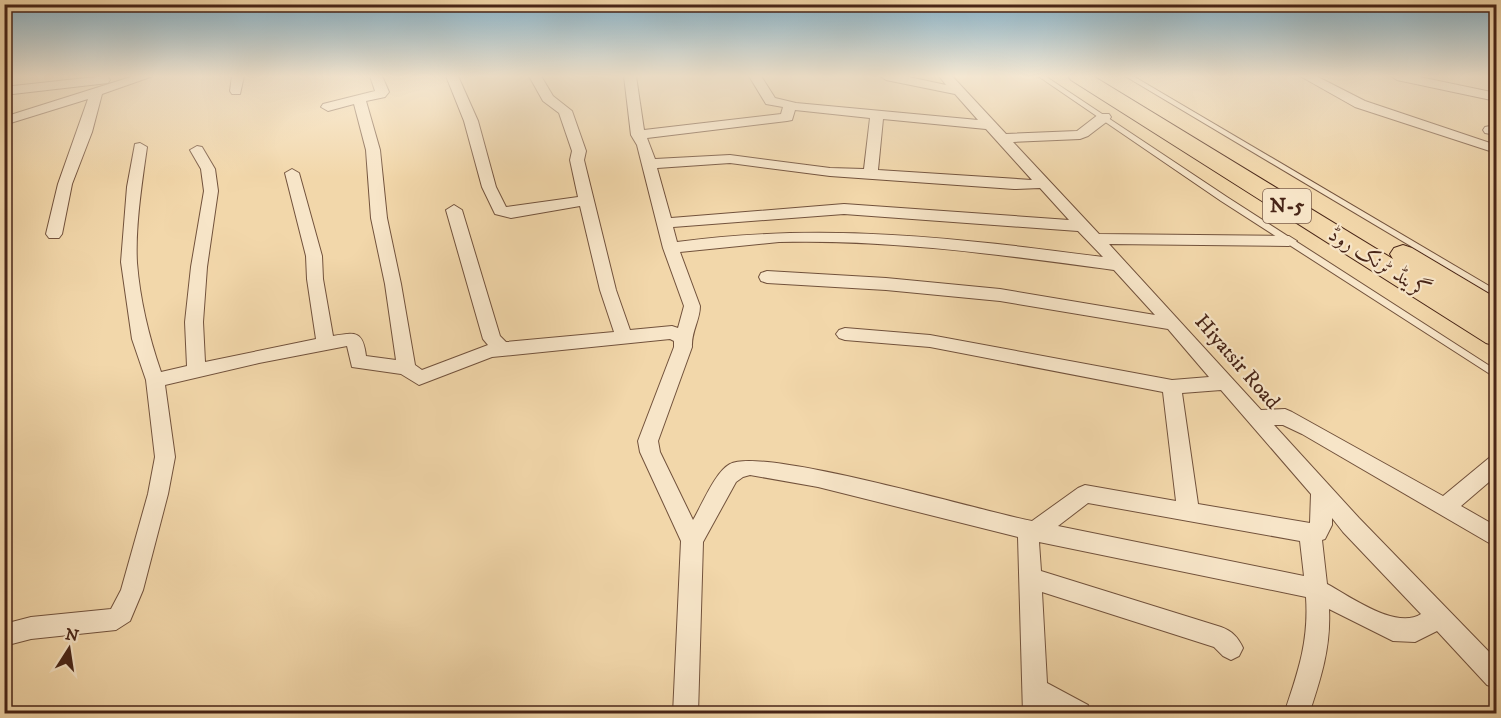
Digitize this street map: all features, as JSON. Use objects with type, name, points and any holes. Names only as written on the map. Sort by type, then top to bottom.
[{"type":"highway","name":"گرینڈ ٹرنک روڈ","points":[[1137,110],[1485,306]]},
{"type":"highway","name":"گرینڈ ٹرنک روڈ","points":[[1163,110],[1485,306],[1497,336]]},
{"type":"street","points":[[4,121],[40,110]]},
{"type":"street","points":[[54,234],[65,184],[86,132],[92,110]]},
{"type":"street","points":[[361,110],[375,161],[379,218],[406,369]]},
{"type":"street","points":[[466,110],[489,187],[500,211],[511,213],[588,200]]},
{"type":"street","points":[[563,110],[579,151],[577,160],[608,290],[624,337]]},
{"type":"street","points":[[635,110],[638,135],[644,145],[671,248],[692,306],[693,315],[682,338],[684,347],[648,441],[650,452],[692,541]]},
{"type":"street","points":[[638,135],[787,117],[789,110]]},
{"type":"street","points":[[828,110],[877,114],[995,132],[1080,135],[1088,132],[1092,123],[1104,117]]},
{"type":"street","name":"Hiyatsir Road","points":[[974,110],[1173,324],[1321,491],[1497,676]]},
{"type":"street","points":[[1377,110],[1497,149]]},
{"type":"street","points":[[871,173],[877,114]]},
{"type":"street","points":[[4,636],[31,628],[116,619],[122,613],[132,590],[158,494],[165,457],[155,380],[141,339],[129,262],[134,187],[140,147]]},
{"type":"street","points":[[196,371],[194,322],[199,267],[211,191],[208,169],[197,150]]},
{"type":"street","points":[[648,164],[730,159],[830,172],[871,173],[1014,185],[1044,184]]},
{"type":"street","points":[[292,173],[314,256],[315,279],[326,344]]},
{"type":"street","points":[[664,223],[832,209],[1089,233],[1289,241]]},
{"type":"street","points":[[454,210],[492,339],[500,348]]},
{"type":"street","points":[[671,248],[722,240],[768,237],[889,238],[958,244],[1119,265]]},
{"type":"street","points":[[767,277],[886,284],[1000,295],[1173,324]]},
{"type":"street","points":[[155,380],[352,339],[356,343],[357,362],[406,369],[419,378],[500,348],[519,349],[672,332],[682,338]]},
{"type":"street","points":[[845,334],[930,341],[1172,387],[1225,383]]},
{"type":"street","points":[[1172,387],[1188,512]]},
{"type":"street","points":[[1256,418],[1285,417],[1446,506],[1497,537]]},
{"type":"street","points":[[1446,506],[1497,464]]},
{"type":"street","points":[[685,714],[692,541],[729,476],[738,469],[750,467],[818,478],[1032,531],[1285,581],[1316,590],[1393,630],[1414,630],[1439,616]]},
{"type":"street","points":[[1032,531],[1084,494],[1310,533],[1317,532],[1321,525],[1321,491]]},
{"type":"street","points":[[1032,531],[1030,578],[1036,702],[1079,714]]},
{"type":"street","points":[[1296,714],[1312,670],[1318,639],[1319,614],[1310,533]]},
{"type":"street","points":[[1030,578],[1221,638],[1231,648]]},
{"type":"lane","points":[[1092,110],[1289,241],[1497,374]]},
{"type":"lane","points":[[1180,110],[1485,306]]}]
